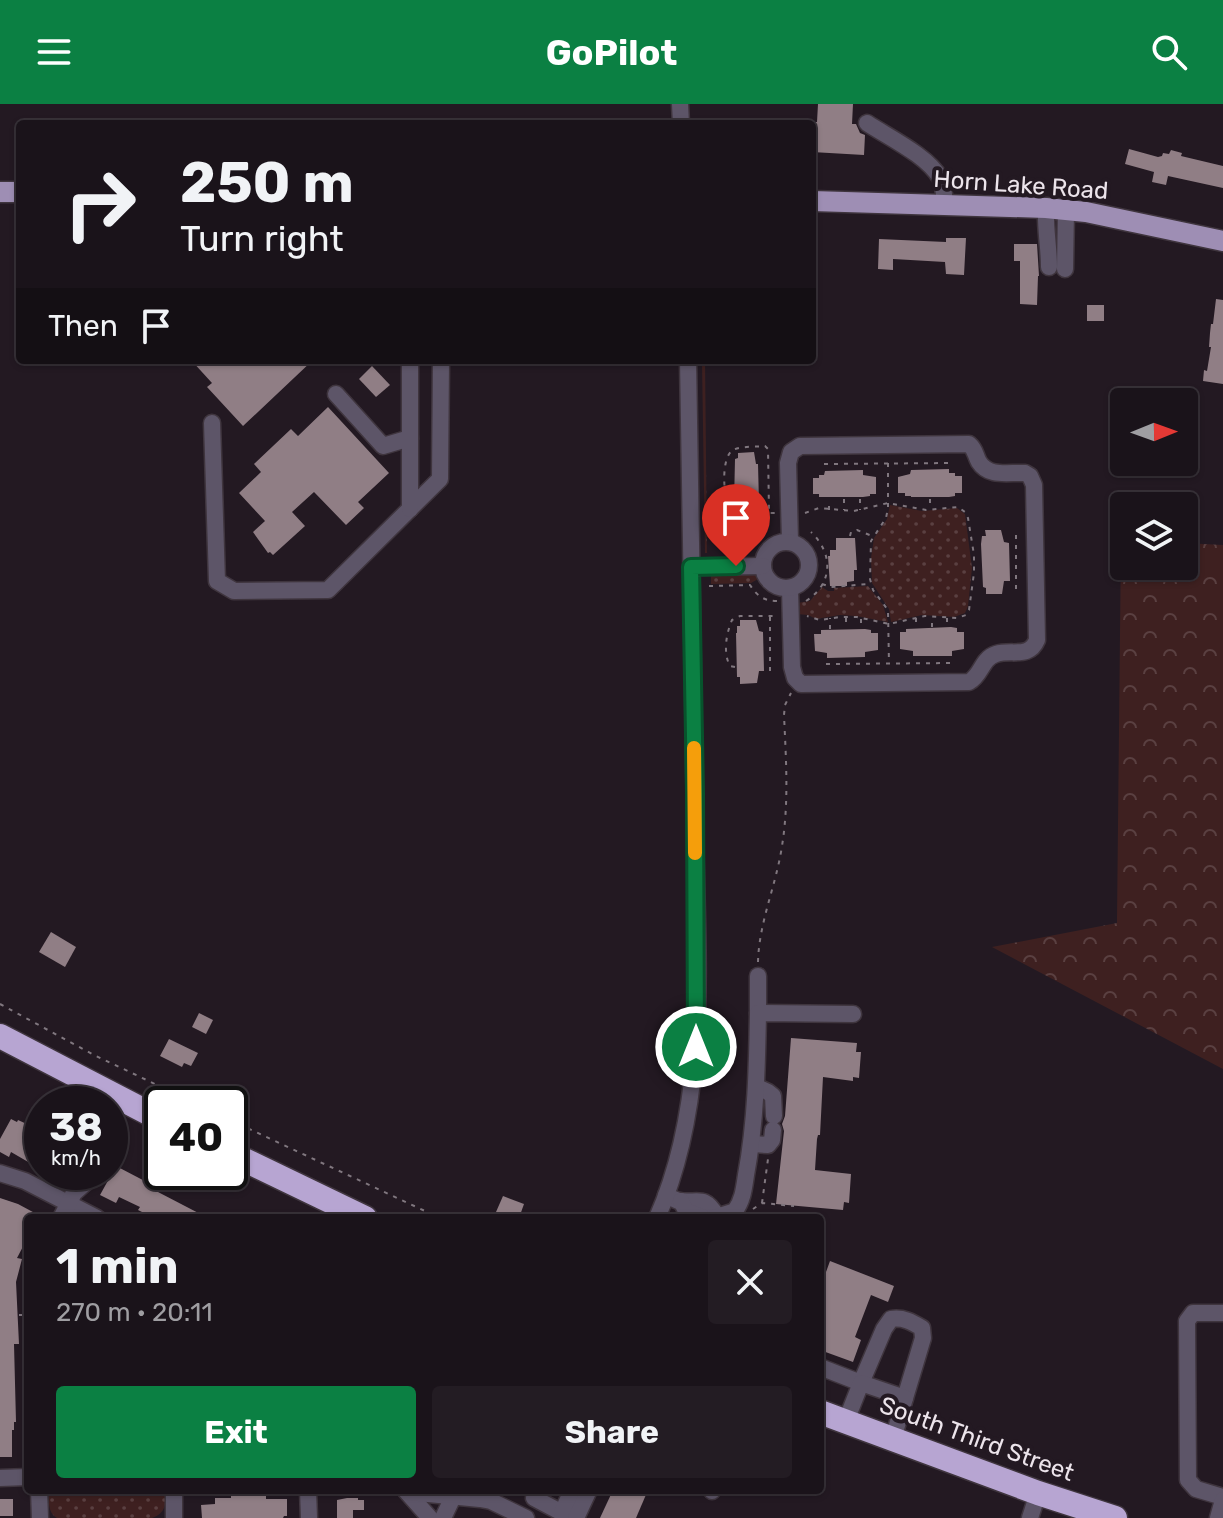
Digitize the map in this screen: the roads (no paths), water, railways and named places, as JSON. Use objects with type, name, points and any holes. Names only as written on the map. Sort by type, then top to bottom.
[{"type":"highway","points":[[0,1036],[74,1086]]},
{"type":"highway","points":[[248,1162],[357,1214]]},
{"type":"highway","name":"South Third Street","points":[[824,1413],[1038,1493],[1115,1518]]},
{"type":"main road","name":"Horn Lake Road","points":[[816,201],[1056,209],[1121,219],[1223,241]]},
{"type":"street","points":[[867,123],[933,169],[943,184],[945,204]]},
{"type":"street","points":[[1056,209],[1057,268]]},
{"type":"street","points":[[410,364],[410,509]]},
{"type":"street","points":[[212,423],[217,581],[234,591],[328,590],[440,479],[441,364]]},
{"type":"street","points":[[660,1214],[673,1198],[696,1047],[688,364]]},
{"type":"street","points":[[336,394],[383,446],[410,438]]},
{"type":"street","points":[[786,595],[803,581],[809,571],[803,549],[790,541],[771,547],[765,555],[763,566],[772,583],[782,588],[786,595],[795,678],[799,683],[810,685],[969,682],[976,678],[985,661],[994,654],[1025,652],[1033,648],[1037,640],[1034,485],[1025,473],[988,471],[979,462],[972,446],[965,443],[805,445],[791,452],[788,463],[790,541]]},
{"type":"street","points":[[691,567],[763,566]]},
{"type":"street","points":[[726,1214],[740,1205],[752,1144],[757,1087],[758,976]]},
{"type":"street","points":[[758,1013],[853,1014]]},
{"type":"street","points":[[752,1144],[768,1145],[772,1140],[774,1123],[773,1096],[757,1087]]},
{"type":"street","points":[[0,1173],[25,1181],[88,1214]]},
{"type":"street","points":[[673,1198],[702,1202],[710,1206],[711,1214]]},
{"type":"street","points":[[1218,1518],[1223,1499],[1196,1489],[1188,1480],[1187,1321],[1193,1313],[1223,1313]]},
{"type":"street","points":[[846,1421],[884,1329],[891,1319],[914,1322],[922,1328],[923,1338],[893,1439]]},
{"type":"street","points":[[824,1369],[905,1398]]},
{"type":"street","points":[[0,1478],[24,1477]]},
{"type":"street","points":[[1030,1518],[1038,1493]]},
{"type":"street","points":[[39,1494],[40,1518]]},
{"type":"street","points":[[174,1494],[174,1518]]},
{"type":"street","points":[[308,1494],[309,1518]]},
{"type":"street","points":[[409,1494],[430,1518]]},
{"type":"street","points":[[430,1494],[491,1501],[526,1518],[536,1494],[570,1516]]},
{"type":"street","points":[[570,1516],[572,1494]]},
{"type":"street","points":[[570,1516],[586,1494]]},
{"type":"street","points":[[443,1518],[453,1497]]}]
